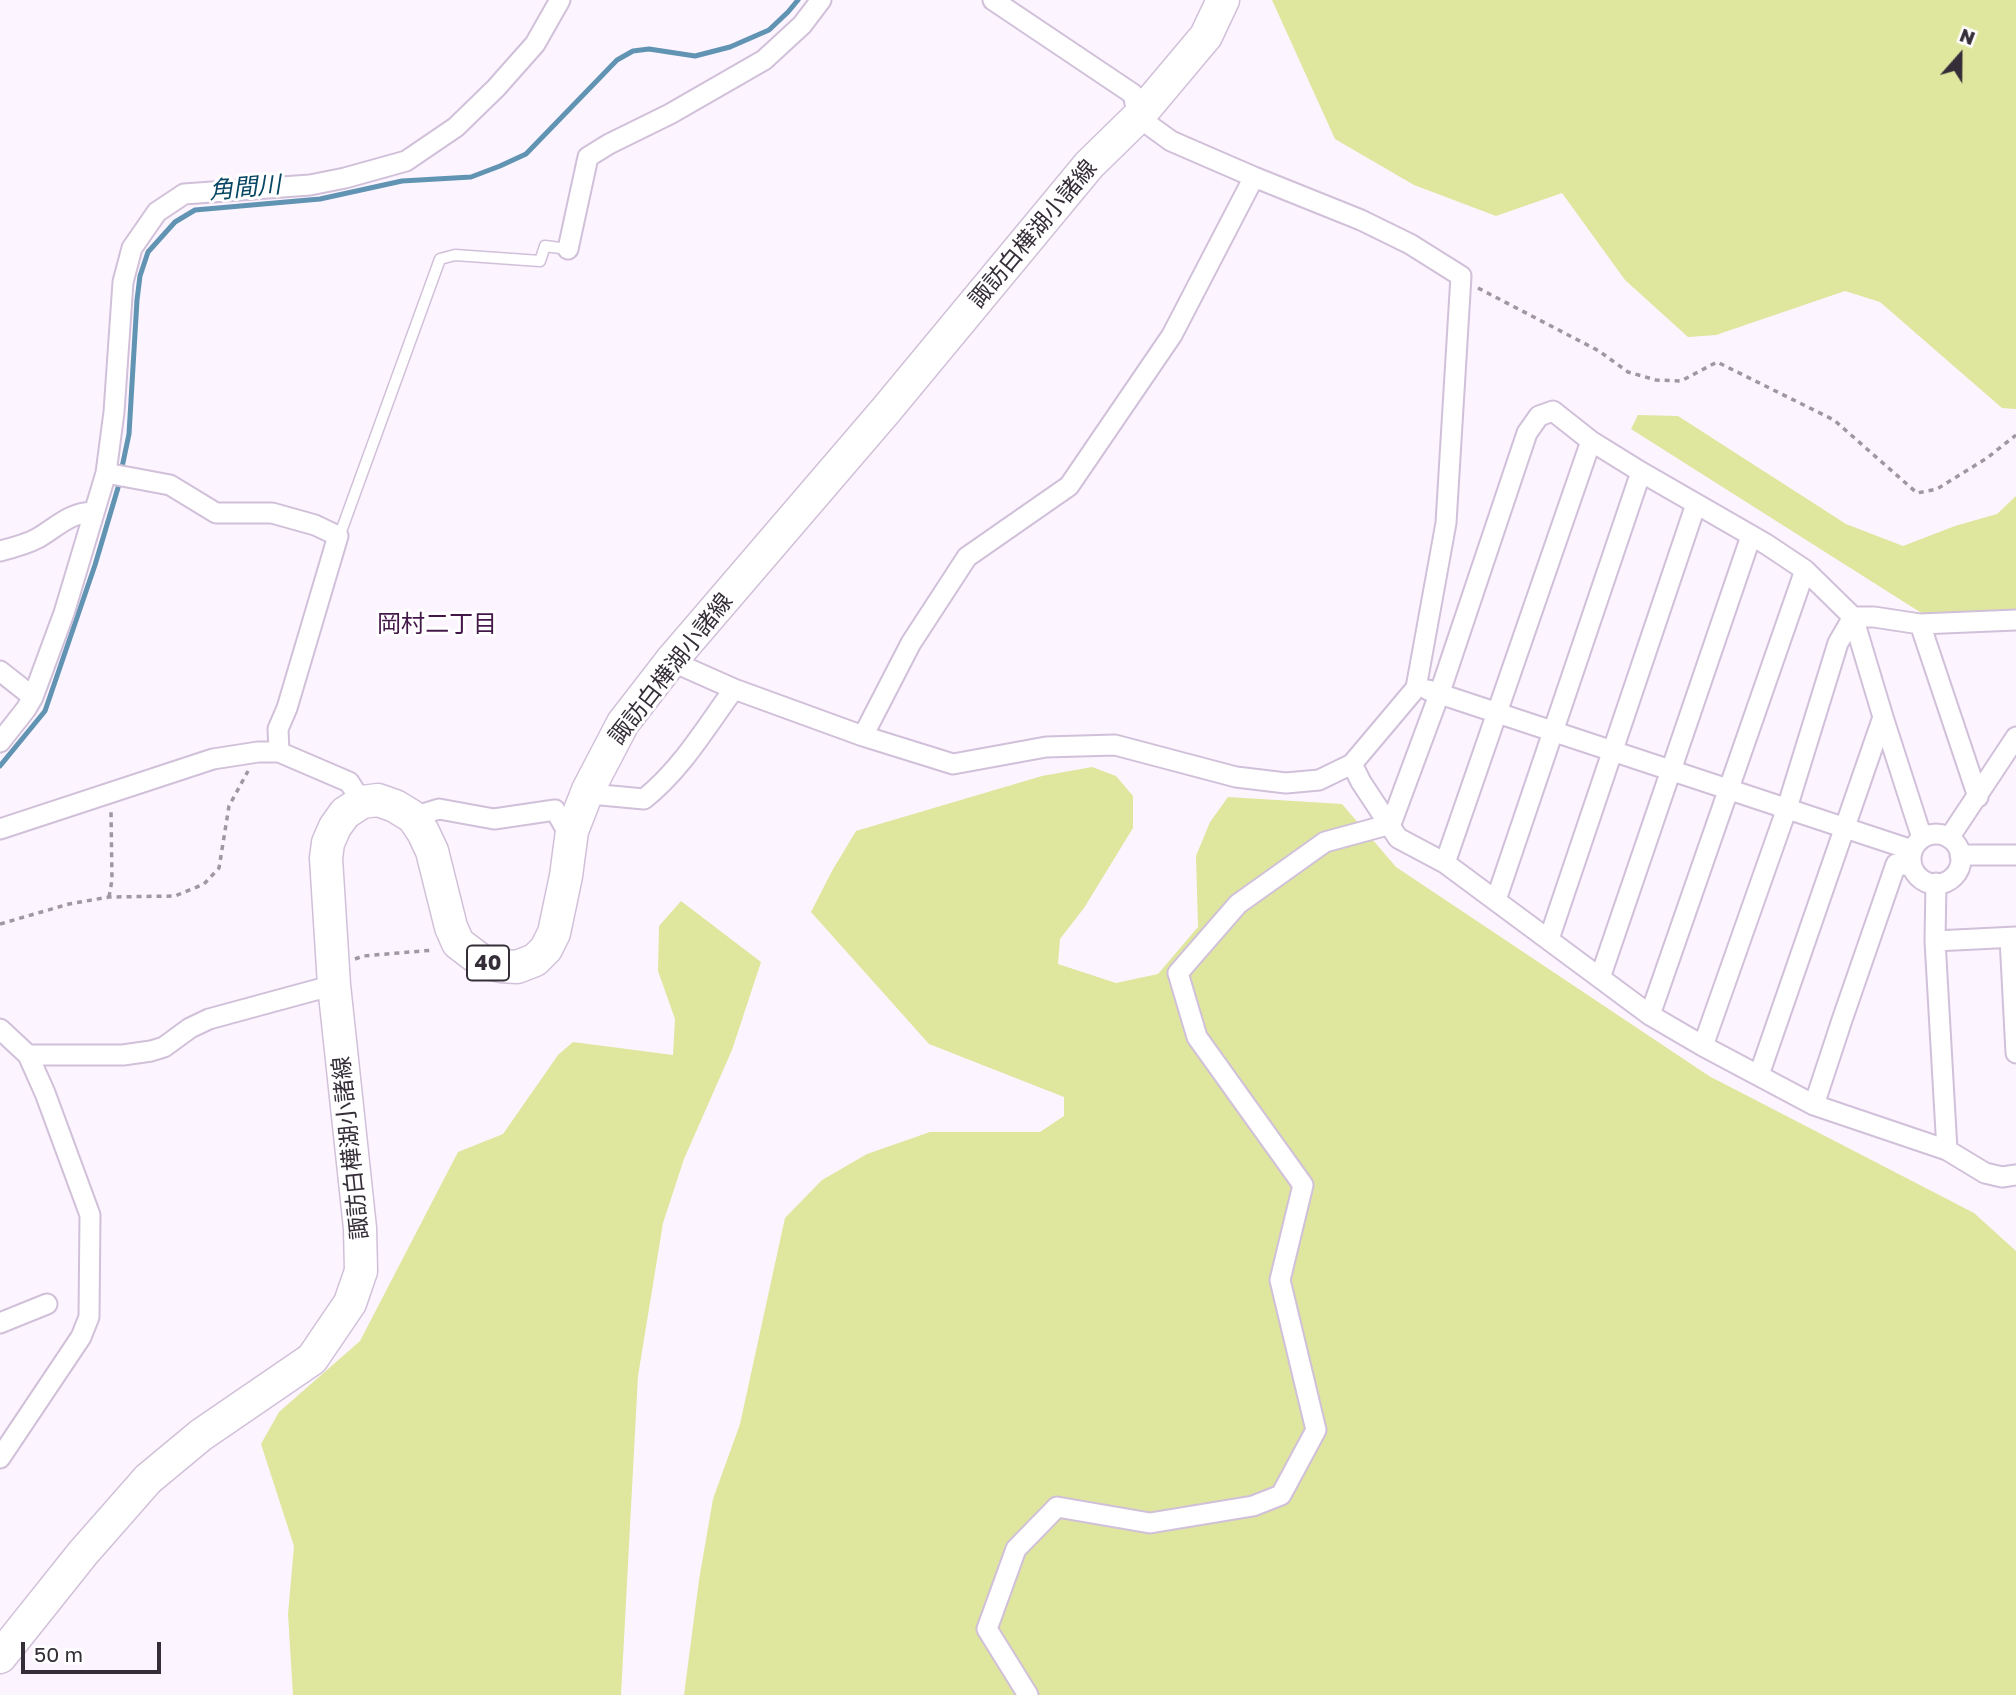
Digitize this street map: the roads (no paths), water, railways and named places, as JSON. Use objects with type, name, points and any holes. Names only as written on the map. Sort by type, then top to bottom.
[{"type":"main road","name":"諏訪白樺湖小諸線","points":[[413,817],[432,851],[451,926],[458,943],[483,962],[501,966],[517,967],[535,960],[546,949],[554,933],[572,831],[593,779],[623,723],[671,661],[887,409],[1089,165],[1138,117],[1206,36],[1223,0]]},
{"type":"main road","points":[[362,802],[378,800],[413,817]]},
{"type":"main road","name":"諏訪白樺湖小諸線","points":[[0,1657],[83,1553],[148,1479],[201,1435],[312,1359],[350,1303],[361,1271],[360,1228],[334,976],[326,858],[328,843],[335,827],[345,813],[362,802]]},
{"type":"street","points":[[0,742],[33,697],[64,613],[94,512],[118,475],[114,412],[123,282],[132,248],[157,212],[184,194],[310,185],[406,160],[456,127],[496,88],[535,44],[560,0]]},
{"type":"street","points":[[568,249],[588,157],[764,60],[802,25],[821,0]]},
{"type":"street","points":[[671,661],[734,690],[863,736],[953,764],[1046,747],[1115,745],[1236,777],[1286,783],[1319,780],[1352,764],[1416,688],[1446,523],[1461,276],[1410,244],[1362,220],[1171,141],[1138,117],[1133,94],[993,0]]},
{"type":"street","points":[[863,736],[911,643],[967,557],[1069,486],[1172,335],[1254,177]]},
{"type":"street","points":[[1391,824],[1440,692],[1527,433],[1539,416],[1553,411],[1591,441],[1805,570],[1853,617],[1883,717],[1915,851],[1921,878],[1936,883],[1951,878],[1960,864],[1958,847],[1949,838],[1937,834],[1915,851],[1896,864],[1814,1105]]},
{"type":"street","points":[[1445,863],[1591,441]]},
{"type":"street","points":[[1496,900],[1641,472]]},
{"type":"street","points":[[118,475],[170,485],[216,513],[272,513],[315,525],[338,536],[287,708],[278,729],[279,752]]},
{"type":"street","points":[[1549,939],[1696,504]]},
{"type":"street","points":[[0,551],[36,539],[82,512],[94,512]]},
{"type":"street","points":[[1600,978],[1751,536]]},
{"type":"street","points":[[1650,1015],[1805,570]]},
{"type":"street","points":[[1853,617],[1874,617],[1920,624],[2016,620]]},
{"type":"street","points":[[1703,1046],[1787,808],[1838,643],[1853,617]]},
{"type":"street","points":[[1920,624],[1978,797]]},
{"type":"street","points":[[0,671],[33,697]]},
{"type":"street","points":[[1416,688],[1440,692],[1915,851]]},
{"type":"street","points":[[601,794],[644,799],[659,787],[734,690]]},
{"type":"street","points":[[1759,1075],[1883,717]]},
{"type":"street","points":[[1949,838],[2016,737]]},
{"type":"street","points":[[0,828],[213,759],[258,752],[279,752],[349,782],[362,802]]},
{"type":"street","points":[[1352,764],[1398,838],[1445,863],[1650,1015],[1814,1105],[1947,1150],[1985,1173],[2002,1177],[2016,1175]]},
{"type":"street","points":[[413,817],[439,810],[494,819],[555,810],[563,824],[572,831]]},
{"type":"street","points":[[1028,1695],[987,1629],[1016,1549],[1057,1507],[1150,1523],[1253,1506],[1281,1495],[1316,1430],[1280,1280],[1303,1185],[1197,1037],[1178,973],[1238,904],[1325,842],[1391,824]]},
{"type":"street","points":[[1960,855],[2016,855]]},
{"type":"street","points":[[1936,883],[1935,941],[1947,1150]]},
{"type":"street","points":[[1935,941],[2013,937],[2016,1053]]},
{"type":"street","points":[[28,1055],[123,1055],[152,1051],[209,1019],[334,976]]},
{"type":"street","points":[[0,1029],[28,1055],[90,1215],[89,1317],[80,1337],[0,1458]]},
{"type":"street","points":[[0,1323],[47,1304]]},
{"type":"lane","points":[[336,544],[440,259],[455,255],[540,261],[545,246],[568,249]]},
{"type":"waterway","name":"角間川","points":[[121,472],[129,434],[140,276],[148,252],[175,222],[195,210],[320,199],[402,181],[471,177],[526,154],[617,60],[633,51],[649,49],[695,56],[730,47],[769,30],[798,0]]},
{"type":"waterway","name":"角間川","points":[[0,766],[45,711],[95,565],[120,481]]},
{"type":"district","name":"岡村二丁目","points":[[437,624]]}]
